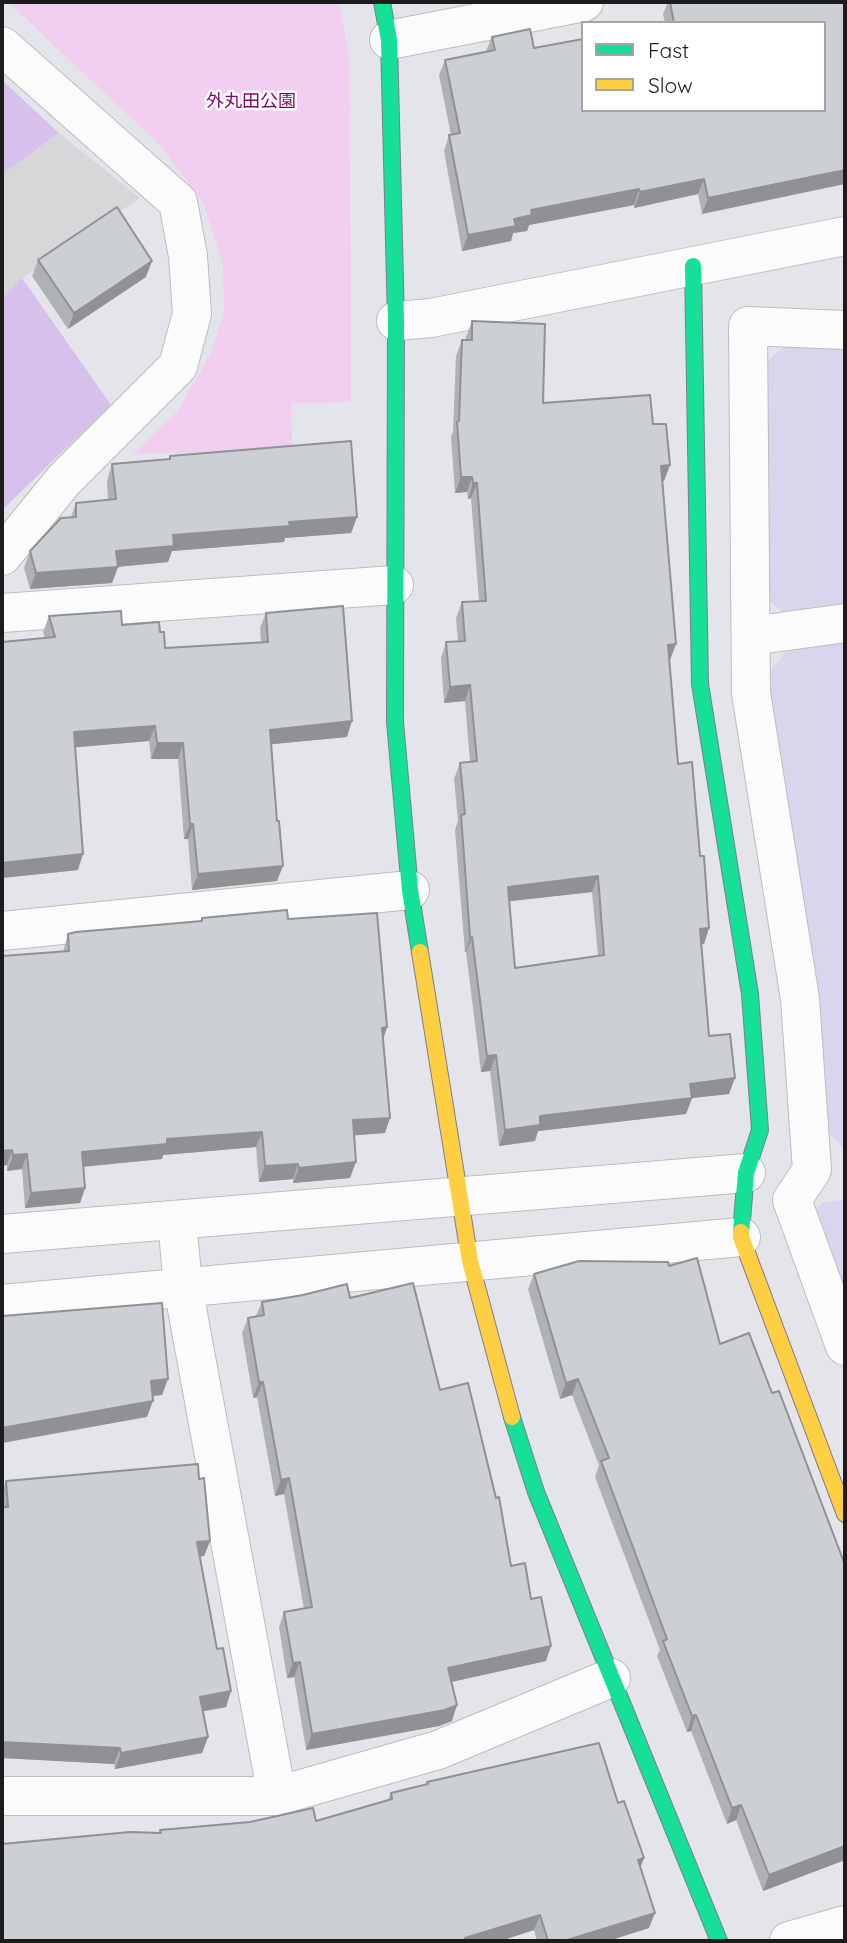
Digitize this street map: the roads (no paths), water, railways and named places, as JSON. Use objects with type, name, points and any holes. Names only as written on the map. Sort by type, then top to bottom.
[{"type":"street","points":[[382,2],[389,40],[396,321],[395,722],[410,890],[470,1261],[506,1397],[536,1492],[719,1941]]},
{"type":"street","points":[[389,40],[584,2]]},
{"type":"street","points":[[2,46],[178,202],[188,256],[192,314],[178,366],[64,480],[2,556]]},
{"type":"street","points":[[396,321],[431,318],[845,236]]},
{"type":"street","points":[[693,266],[700,684],[750,993],[760,1130],[746,1173],[741,1237],[845,1514]]},
{"type":"street","points":[[845,330],[748,326],[751,693],[829,1168],[792,1200],[845,1346]]},
{"type":"street","points":[[2,613],[394,585]]},
{"type":"street","points":[[751,636],[845,622]]},
{"type":"street","points":[[2,931],[410,890]]},
{"type":"street","points":[[2,1234],[746,1173]]},
{"type":"street","points":[[177,1220],[183,1287],[277,1796]]},
{"type":"street","points":[[2,1304],[741,1237]]},
{"type":"street","points":[[2,1796],[277,1796],[439,1750],[611,1678]]},
{"type":"street","points":[[789,1941],[845,1925]]},
{"type":"park label","name":"外丸田公園","points":[[251,102]]}]
